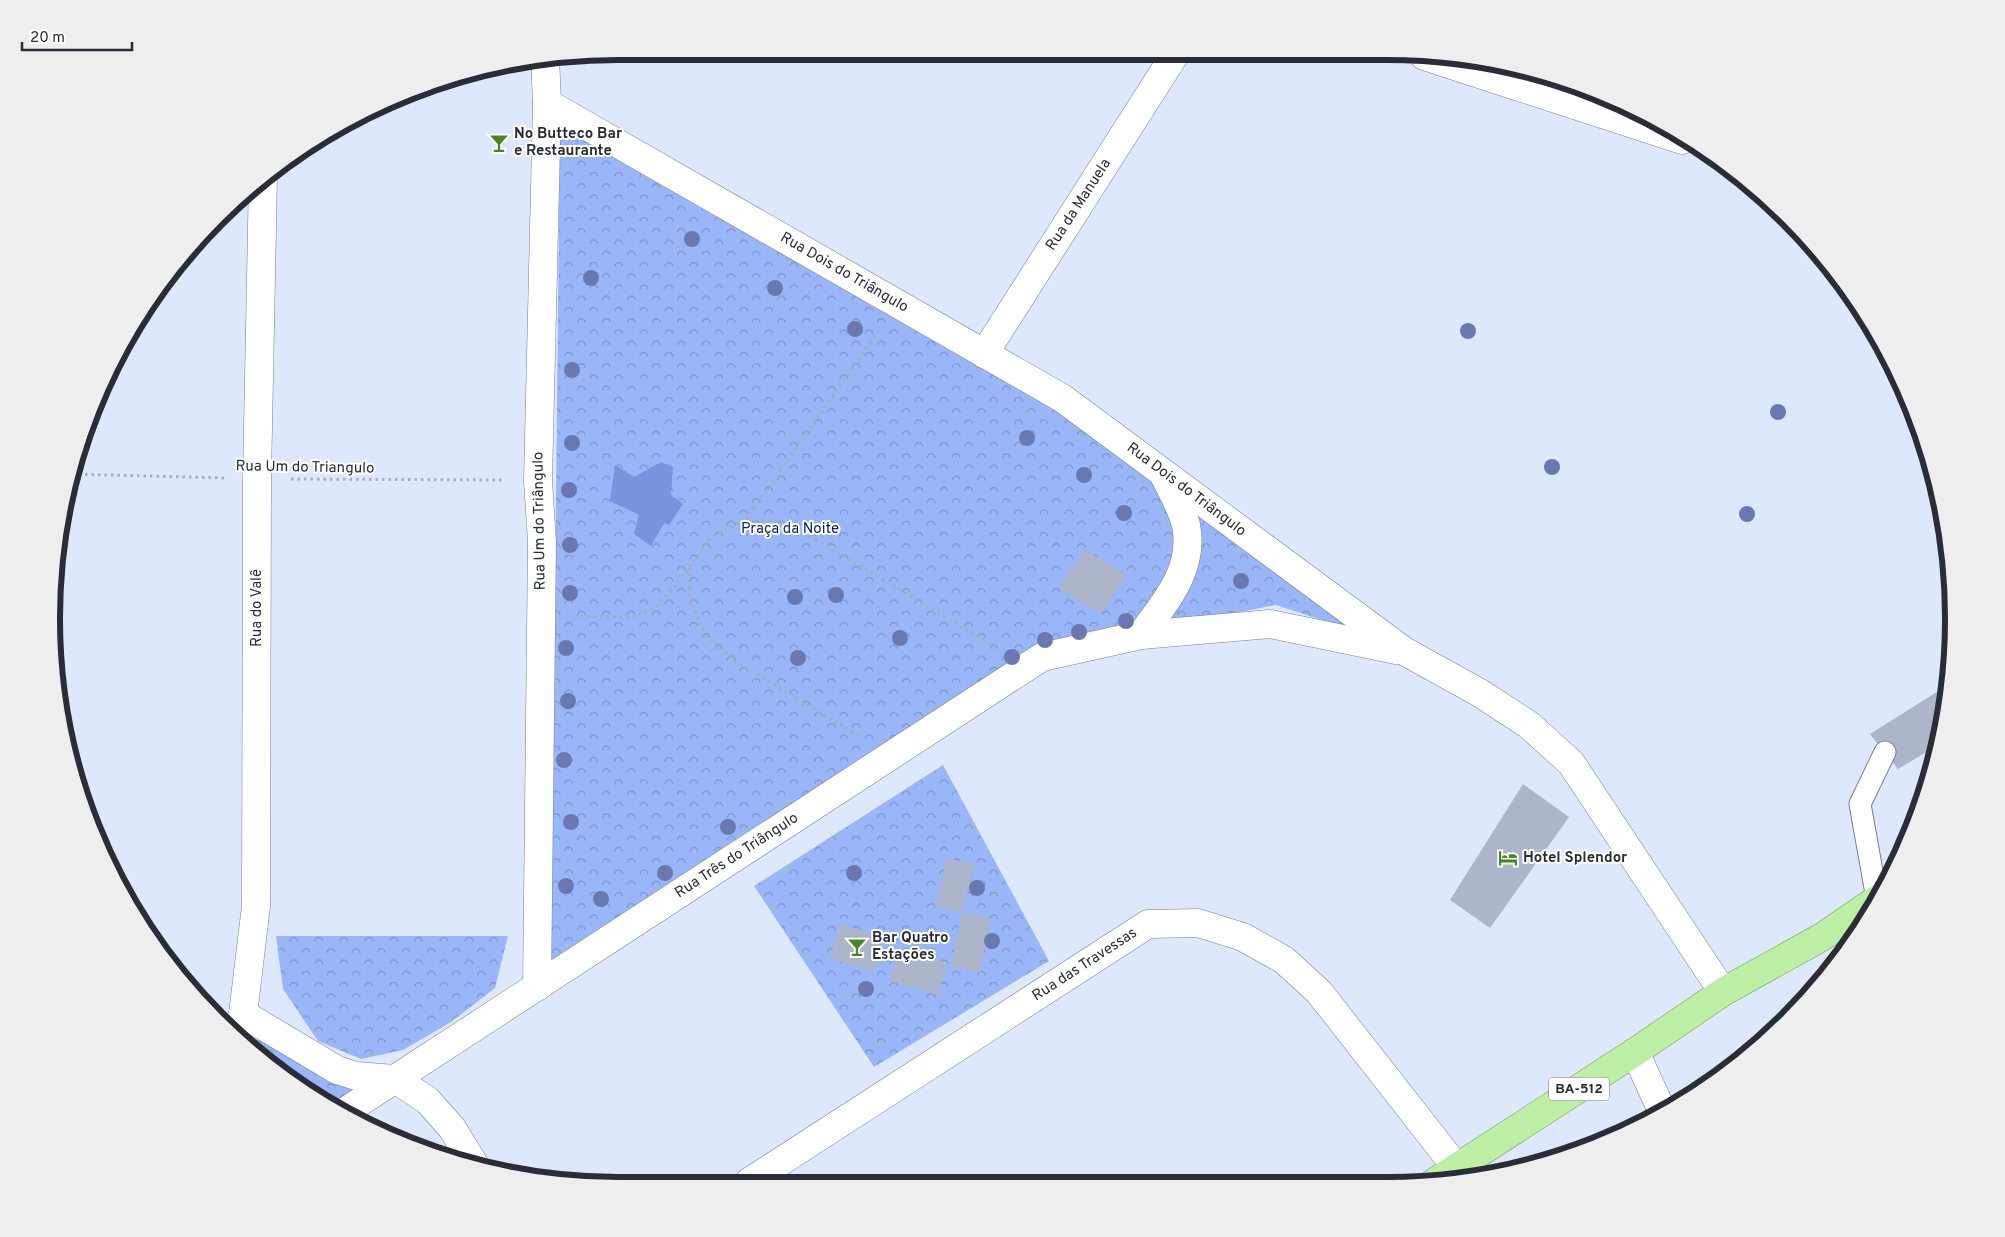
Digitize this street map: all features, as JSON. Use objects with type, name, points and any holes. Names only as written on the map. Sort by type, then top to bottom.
[{"type":"main road","name":"BA-512","points":[[1447,1173],[1635,1052],[1723,992],[1822,937],[1864,909]]},
{"type":"street","name":"Rua da Manuela","points":[[984,354],[1171,60]]},
{"type":"street","points":[[1448,64],[1665,134]]},
{"type":"street","name":"Rua Um do Triângulo","points":[[537,987],[542,542],[538,480],[547,103],[545,65]]},
{"type":"street","name":"Rua Dois do Triângulo","points":[[547,103],[1062,398],[1404,652],[1480,693],[1529,725],[1571,763],[1723,992]]},
{"type":"street","name":"Rua do Valê","points":[[240,1025],[256,906],[257,479],[263,188]]},
{"type":"street","points":[[1141,636],[1176,588],[1186,559],[1186,525],[1163,473]]},
{"type":"street","name":"Rua Três do Triângulo","points":[[350,1108],[1042,657],[1141,636],[1270,624],[1404,652]]},
{"type":"street","name":"Rua das Travessas","points":[[758,1177],[1148,924],[1198,923],[1243,937],[1284,960],[1318,992],[1456,1167]]},
{"type":"street","points":[[240,1025],[337,1070],[356,1076],[395,1079],[427,1100],[440,1112],[469,1157]]},
{"type":"street","points":[[1635,1052],[1660,1105]]},
{"type":"lane","points":[[1874,890],[1860,804],[1885,752]]},
{"type":"path","points":[[541,615],[632,617],[656,607],[676,586],[711,538],[745,520],[897,304]]},
{"type":"path","name":"Rua Um do Triangulo","points":[[79,474],[257,479],[538,480]]},
{"type":"path","points":[[745,520],[787,522],[1028,666]]},
{"type":"path","points":[[690,566],[689,596],[705,635],[733,660],[891,755]]},
{"type":"green space","name":"Praça da Noite","points":[[560,126],[1050,406],[1146,477],[1380,639],[1276,605],[1030,653],[551,966]]},
{"type":"green space","points":[[943,765],[1049,961],[874,1067],[754,886]]},
{"type":"green space","points":[[276,936],[508,936],[495,988],[451,1022],[403,1050],[361,1059],[318,1041],[283,989]]},
{"type":"green space","points":[[261,1029],[352,1090],[336,1100],[308,1083],[256,1043]]},
{"type":"shaded area","points":[[661,462],[673,468],[671,495],[683,504],[669,525],[664,523],[651,546],[634,534],[639,515],[610,501],[615,465],[634,477]]},
{"type":"building","points":[[1085,549],[1126,575],[1101,614],[1059,588]]},
{"type":"building","points":[[1940,690],[1929,751],[1898,769],[1870,734]]},
{"type":"building","name":"Hotel Splendor","points":[[1523,784],[1569,817],[1490,928],[1450,900]]},
{"type":"building","points":[[947,859],[975,864],[962,913],[935,907]]},
{"type":"building","points":[[962,913],[991,919],[980,972],[951,966]]},
{"type":"building","name":"Bar Quatro Estações","points":[[839,924],[884,936],[875,971],[830,959]]},
{"type":"building","points":[[899,950],[947,962],[938,995],[890,981]]},
{"type":"place","name":"No Butteco Bar e Restaurante","points":[[499,143]]},
{"type":"place","name":"Hotel Splendor","points":[[1508,858]]},
{"type":"place","name":"Bar Quatro Estações","points":[[857,947]]}]
